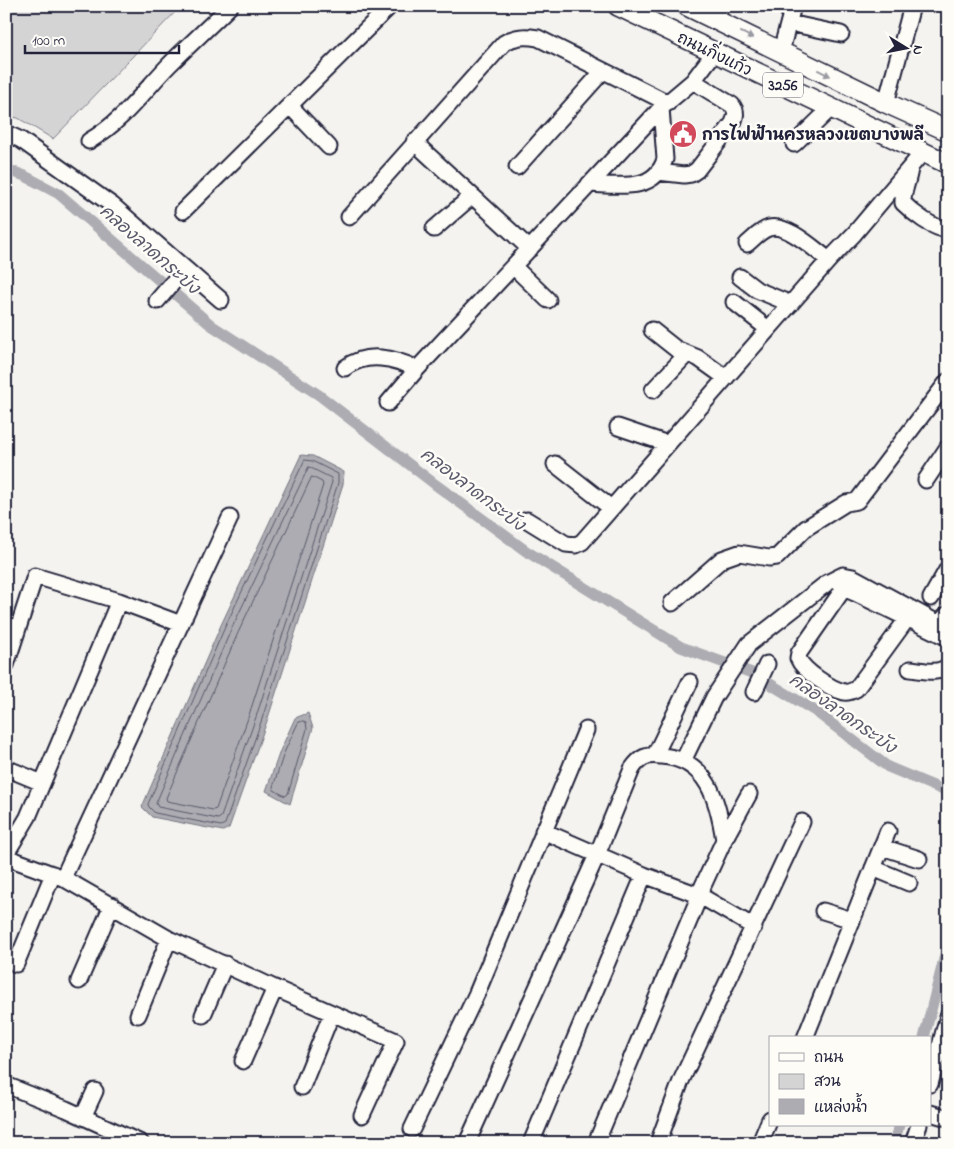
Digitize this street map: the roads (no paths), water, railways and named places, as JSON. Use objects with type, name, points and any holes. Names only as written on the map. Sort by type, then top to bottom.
[{"type":"main road","name":"ถนนกิ่งแก้ว","points":[[618,6],[948,164]]},
{"type":"main road","name":"ถนนกิ่งแก้ว","points":[[691,7],[719,13],[781,51],[886,103],[948,131]]},
{"type":"street","points":[[89,141],[107,130],[125,114],[171,64],[230,6]]},
{"type":"street","points":[[183,211],[390,6]]},
{"type":"street","points":[[781,51],[793,6]]},
{"type":"street","points":[[886,103],[912,6]]},
{"type":"street","points":[[789,23],[841,34]]},
{"type":"street","points":[[349,216],[504,43],[512,38],[520,36],[538,38],[603,71],[664,106]]},
{"type":"street","points":[[388,402],[589,184],[664,106],[693,81],[714,53]]},
{"type":"street","points":[[517,167],[603,71]]},
{"type":"street","points":[[658,172],[691,174],[697,170],[733,123],[736,116],[736,109],[732,105],[693,81]]},
{"type":"street","points":[[290,106],[329,147]]},
{"type":"street","points":[[589,184],[640,185],[652,179],[663,166],[666,158],[664,106]]},
{"type":"street","points":[[794,144],[831,108]]},
{"type":"street","points":[[6,133],[21,140],[112,205],[220,300]]},
{"type":"street","points":[[414,142],[530,249]]},
{"type":"street","points":[[527,520],[566,544],[576,545],[582,542],[768,329],[854,234],[923,152]]},
{"type":"street","points":[[910,168],[903,203],[940,229],[948,230]]},
{"type":"street","points":[[434,230],[472,196]]},
{"type":"street","points":[[747,244],[768,228],[781,228],[789,231],[830,260]]},
{"type":"street","points":[[514,267],[548,300]]},
{"type":"street","points":[[740,277],[756,290],[791,304]]},
{"type":"street","points":[[157,301],[175,280]]},
{"type":"street","points":[[734,302],[768,329]]},
{"type":"street","points":[[652,330],[668,344],[698,358],[726,378]]},
{"type":"street","points":[[654,390],[687,354]]},
{"type":"street","points":[[345,368],[360,359],[377,358],[394,359],[418,369]]},
{"type":"street","points":[[672,603],[722,559],[739,553],[769,558],[776,557],[806,528],[846,503],[857,501],[948,381]]},
{"type":"street","points":[[618,427],[668,444]]},
{"type":"street","points":[[926,480],[948,447]]},
{"type":"street","points":[[556,464],[611,508]]},
{"type":"street","points":[[16,964],[230,518]]},
{"type":"street","points":[[931,598],[948,568]]},
{"type":"street","points":[[683,761],[714,697],[749,644],[827,583],[844,575],[853,577],[936,622],[940,622],[948,614]]},
{"type":"street","points":[[6,666],[35,576],[120,601],[180,624]]},
{"type":"street","points":[[907,619],[856,689],[849,692],[830,686],[799,662],[799,653],[842,591],[848,590],[948,638]]},
{"type":"street","points":[[120,601],[28,817],[6,855],[58,876],[169,939],[396,1041],[362,1114]]},
{"type":"street","points":[[755,691],[766,666]]},
{"type":"street","points":[[910,669],[934,671],[943,670],[948,666]]},
{"type":"street","points":[[655,755],[690,682]]},
{"type":"street","points":[[412,1129],[477,993],[586,730]]},
{"type":"street","points":[[467,1143],[597,855],[632,769],[642,757],[655,755],[683,761],[701,774],[708,783],[717,804],[724,840]]},
{"type":"street","points":[[6,768],[42,783]]},
{"type":"street","points":[[596,1143],[699,896],[724,840],[749,794]]},
{"type":"street","points":[[658,1143],[682,1082],[802,822]]},
{"type":"street","points":[[543,831],[644,875],[699,896],[754,927]]},
{"type":"street","points":[[806,1036],[888,831]]},
{"type":"street","points":[[882,847],[919,858]]},
{"type":"street","points":[[873,868],[910,883]]},
{"type":"street","points":[[531,1143],[644,875]]},
{"type":"street","points":[[79,981],[112,905]]},
{"type":"street","points":[[824,911],[852,920]]},
{"type":"street","points":[[138,1015],[169,939]]},
{"type":"street","points":[[203,1015],[225,964]]},
{"type":"street","points":[[244,1061],[275,988]]},
{"type":"street","points":[[302,1088],[332,1013]]},
{"type":"street","points":[[932,1076],[948,1016]]},
{"type":"street","points":[[6,1085],[140,1143]]},
{"type":"street","points":[[83,1117],[95,1091]]},
{"type":"street","points":[[932,1114],[948,1118]]},
{"type":"street","points":[[760,1143],[769,1121]]},
{"type":"street","points":[[913,1143],[919,1126]]},
{"type":"water","points":[[301,455],[313,456],[344,472],[343,484],[267,721],[229,828],[223,831],[152,817],[142,807],[221,625]]},
{"type":"water","points":[[308,713],[313,728],[290,804],[266,791],[280,751],[295,718]]},
{"type":"waterway","name":"คลองลาดกระบัง","points":[[6,169],[25,176],[59,194],[211,325],[319,395],[526,551],[681,647],[752,673],[815,711],[888,767],[948,792]]},
{"type":"waterway","points":[[925,1036],[948,943]]},
{"type":"waterway","points":[[894,1143],[899,1126]]},
{"type":"place","name":"การไฟฟ้านครหลวงเขตบางพลี","points":[[683,134]]}]
